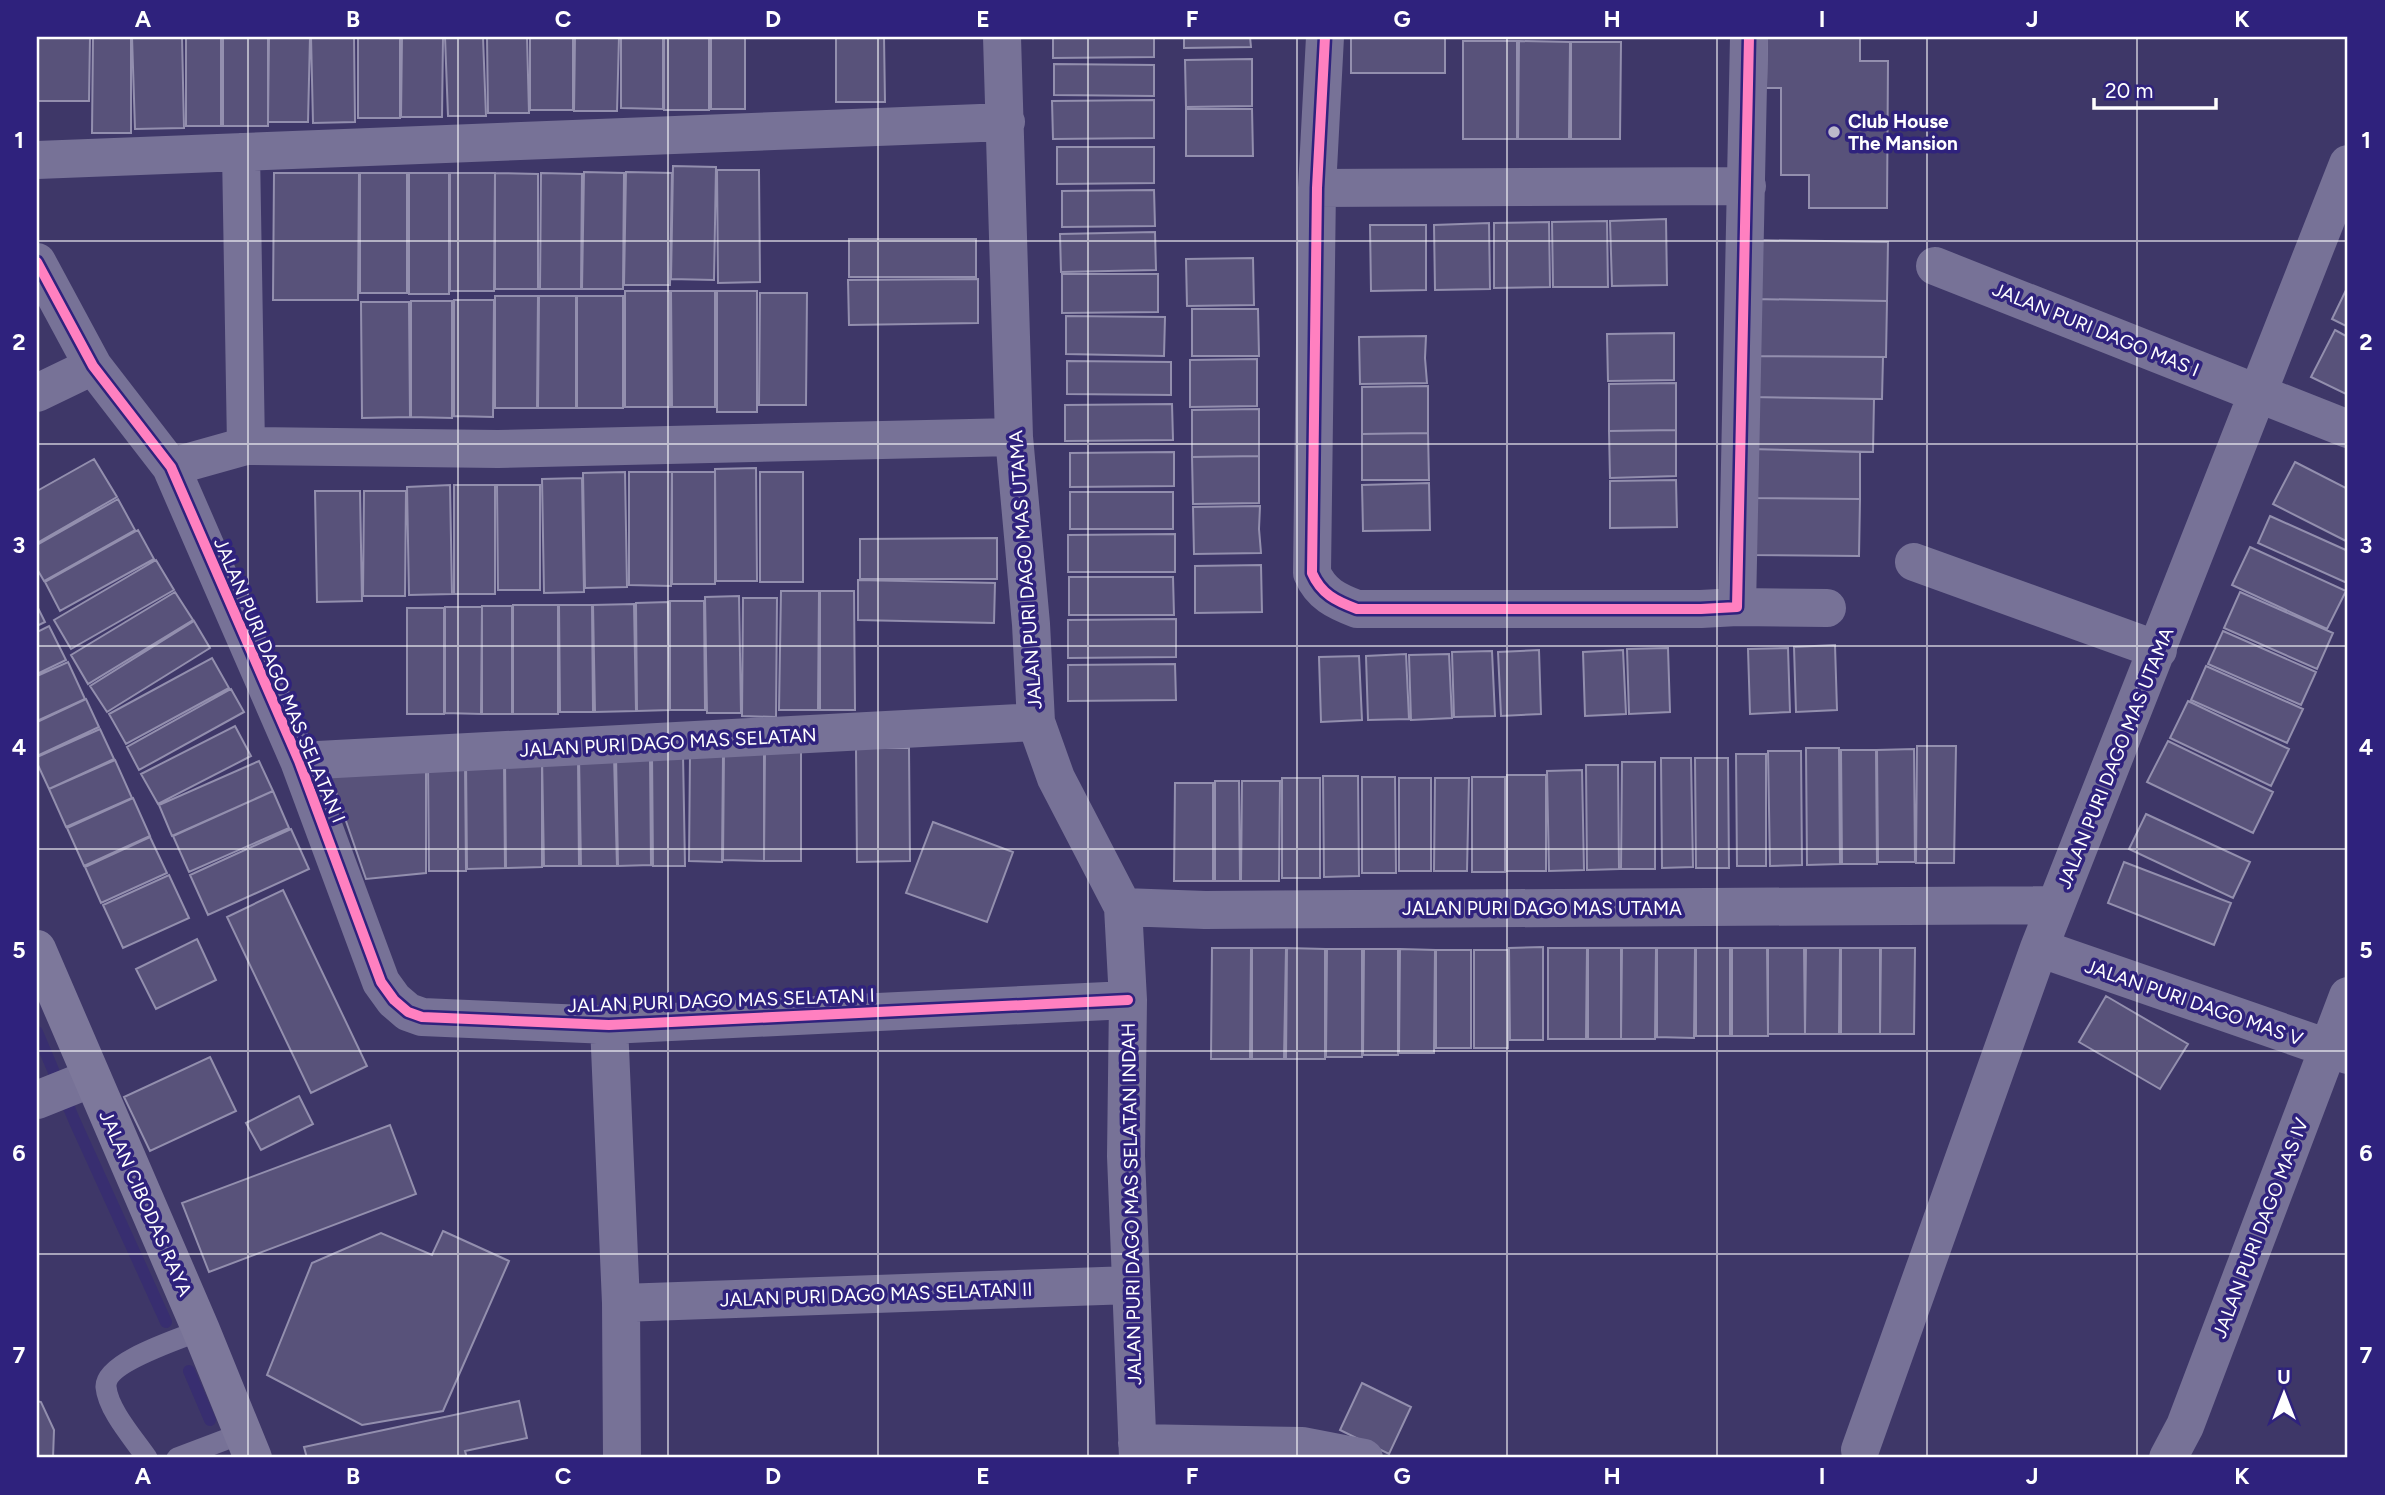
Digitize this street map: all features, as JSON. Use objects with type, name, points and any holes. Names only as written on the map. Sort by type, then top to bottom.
[{"type":"street","name":"JALAN PURI DAGO MAS UTAMA","points":[[1002,37],[1014,438],[1031,624],[1036,722],[1056,778],[1123,907],[1205,910],[2056,905],[2348,164]]},
{"type":"street","points":[[1325,37],[1317,188],[1312,573],[1317,585],[1340,603],[1357,609],[1827,608]]},
{"type":"street","points":[[1737,607],[1749,37]]},
{"type":"street","points":[[37,160],[1006,122]]},
{"type":"street","points":[[241,152],[246,446]]},
{"type":"street","points":[[1317,188],[1747,186]]},
{"type":"street","name":"JALAN PURI DAGO MAS SELATAN I","points":[[37,262],[93,366],[171,467],[299,761],[381,982],[394,1000],[408,1012],[437,1018],[609,1025],[1128,1000]]},
{"type":"street","name":"JALAN PURI DAGO MAS I","points":[[1935,266],[2258,393]]},
{"type":"street","points":[[37,393],[93,366]]},
{"type":"street","points":[[2258,393],[2348,429]]},
{"type":"street","points":[[171,467],[246,446],[498,449],[1014,438]]},
{"type":"street","points":[[1914,562],[2158,650]]},
{"type":"street","name":"JALAN PURI DAGO MAS SELATAN","points":[[299,761],[1036,722]]},
{"type":"street","points":[[1860,1450],[2056,905]]},
{"type":"street","name":"JALAN PURI DAGO MAS SELATAN INDAH","points":[[1123,907],[1128,1000],[1126,1156],[1138,1451]]},
{"type":"street","name":"JALAN PURI DAGO MAS V","points":[[2039,948],[2338,1052]]},
{"type":"street","name":"JALAN CIBODAS RAYA","points":[[37,949],[63,1089],[201,1330],[248,1446]]},
{"type":"street","name":"JALAN PURI DAGO MAS IV","points":[[2168,1458],[2185,1426],[2338,1052],[2348,996]]},
{"type":"street","points":[[609,1025],[621,1303],[622,1458]]},
{"type":"street","name":"JALAN PURI DAGO MAS SELATAN II","points":[[621,1303],[1131,1284]]},
{"type":"street","points":[[1138,1451],[1302,1446],[1364,1458]]},
{"type":"lane","points":[[147,1458],[116,1414],[106,1388],[107,1379],[112,1372],[133,1357],[201,1330]]},
{"type":"lane","points":[[177,1458],[248,1446]]},
{"type":"building","points":[[37,37],[90,37],[89,101],[37,101]]},
{"type":"building","points":[[93,37],[131,37],[131,133],[92,133]]},
{"type":"building","points":[[132,37],[182,37],[184,128],[135,129]]},
{"type":"building","points":[[186,37],[221,37],[221,126],[186,126]]},
{"type":"building","points":[[223,37],[268,37],[268,126],[223,126]]},
{"type":"building","points":[[269,37],[310,37],[308,122],[268,122]]},
{"type":"building","points":[[311,37],[354,37],[355,122],[313,123]]},
{"type":"building","points":[[358,37],[400,37],[400,118],[358,118]]},
{"type":"building","points":[[402,37],[443,37],[442,117],[401,117]]},
{"type":"building","points":[[445,37],[483,37],[486,116],[448,116]]},
{"type":"building","points":[[487,37],[527,37],[529,113],[488,113]]},
{"type":"building","points":[[530,37],[573,37],[573,110],[530,110]]},
{"type":"building","points":[[575,37],[619,37],[617,111],[574,111]]},
{"type":"building","points":[[621,37],[663,37],[663,109],[621,108]]},
{"type":"building","points":[[664,37],[709,37],[709,110],[664,110]]},
{"type":"building","points":[[711,37],[745,37],[745,109],[711,109]]},
{"type":"building","points":[[836,37],[884,37],[885,102],[836,102]]},
{"type":"building","points":[[1053,37],[1154,37],[1154,57],[1053,58]]},
{"type":"building","points":[[1184,37],[1250,37],[1251,47],[1184,48]]},
{"type":"building","points":[[1351,37],[1445,37],[1445,73],[1351,73]]},
{"type":"building","name":"Club House The Mansion","points":[[1767,37],[1860,37],[1860,61],[1888,61],[1887,208],[1809,208],[1809,175],[1781,175],[1781,88],[1766,88]]},
{"type":"building","points":[[1463,41],[1517,41],[1517,139],[1463,139]]},
{"type":"building","points":[[1519,41],[1570,42],[1569,139],[1518,139]]},
{"type":"building","points":[[1571,42],[1621,42],[1620,139],[1571,139]]},
{"type":"building","points":[[1252,59],[1252,106],[1186,107],[1185,60]]},
{"type":"building","points":[[1054,64],[1154,65],[1154,96],[1054,95]]},
{"type":"building","points":[[1154,100],[1154,138],[1053,139],[1052,101]]},
{"type":"building","points":[[1186,109],[1252,109],[1253,156],[1186,156]]},
{"type":"building","points":[[1057,147],[1154,147],[1154,183],[1057,184]]},
{"type":"building","points":[[673,166],[716,167],[714,280],[671,279]]},
{"type":"building","points":[[717,170],[759,170],[760,282],[718,283]]},
{"type":"building","points":[[584,172],[624,173],[623,289],[582,289]]},
{"type":"building","points":[[626,172],[672,173],[670,285],[624,285]]},
{"type":"building","points":[[274,173],[359,173],[358,300],[273,300]]},
{"type":"building","points":[[360,173],[407,173],[407,293],[360,293]]},
{"type":"building","points":[[409,173],[449,173],[449,294],[409,294]]},
{"type":"building","points":[[450,173],[495,173],[494,291],[450,291]]},
{"type":"building","points":[[495,173],[538,174],[538,289],[495,289]]},
{"type":"building","points":[[541,173],[582,174],[581,289],[540,289]]},
{"type":"building","points":[[1154,190],[1155,226],[1062,227],[1062,191]]},
{"type":"building","points":[[1666,219],[1667,285],[1612,286],[1610,221]]},
{"type":"building","points":[[1607,221],[1608,287],[1553,287],[1552,222]]},
{"type":"building","points":[[1549,222],[1550,287],[1494,288],[1494,223]]},
{"type":"building","points":[[1489,223],[1490,289],[1435,290],[1434,225]]},
{"type":"building","points":[[1370,225],[1426,225],[1426,290],[1371,291]]},
{"type":"building","points":[[1155,232],[1156,270],[1061,272],[1060,234]]},
{"type":"building","points":[[849,239],[976,239],[976,277],[849,277]]},
{"type":"building","points":[[1754,240],[1888,242],[1887,301],[1753,299]]},
{"type":"building","points":[[1253,258],[1254,305],[1187,306],[1186,259]]},
{"type":"building","points":[[1062,274],[1158,274],[1158,312],[1062,313]]},
{"type":"building","points":[[978,279],[978,323],[849,325],[848,280]]},
{"type":"building","points":[[2348,286],[2348,327],[2332,319]]},
{"type":"building","points":[[625,291],[670,291],[670,407],[625,407]]},
{"type":"building","points":[[671,291],[715,291],[715,407],[672,407]]},
{"type":"building","points":[[717,291],[757,291],[757,412],[717,412]]},
{"type":"building","points":[[760,293],[807,293],[806,405],[759,405]]},
{"type":"building","points":[[495,296],[538,296],[537,408],[495,408]]},
{"type":"building","points":[[539,296],[576,296],[576,408],[538,408]]},
{"type":"building","points":[[577,296],[623,296],[623,408],[577,408]]},
{"type":"building","points":[[1753,299],[1887,301],[1886,357],[1752,356]]},
{"type":"building","points":[[454,300],[494,300],[493,417],[454,416]]},
{"type":"building","points":[[411,301],[452,301],[452,418],[411,417]]},
{"type":"building","points":[[361,302],[409,302],[410,417],[362,418]]},
{"type":"building","points":[[1192,309],[1258,309],[1259,356],[1192,356]]},
{"type":"building","points":[[1066,316],[1165,317],[1164,356],[1066,354]]},
{"type":"building","points":[[2335,330],[2348,337],[2348,395],[2311,377]]},
{"type":"building","points":[[1674,333],[1674,380],[1608,381],[1607,334]]},
{"type":"building","points":[[1426,336],[1427,383],[1360,384],[1359,337]]},
{"type":"building","points":[[1752,356],[1883,357],[1882,399],[1751,397]]},
{"type":"building","points":[[1257,359],[1257,406],[1190,407],[1190,360]]},
{"type":"building","points":[[1067,361],[1171,362],[1171,395],[1067,394]]},
{"type":"building","points":[[1676,383],[1676,430],[1609,431],[1609,384]]},
{"type":"building","points":[[1428,386],[1428,433],[1362,434],[1362,387]]},
{"type":"building","points":[[1751,397],[1874,399],[1873,452],[1751,449]]},
{"type":"building","points":[[1172,404],[1173,440],[1065,441],[1065,405]]},
{"type":"building","points":[[1259,409],[1259,456],[1192,457],[1192,410]]},
{"type":"building","points":[[1676,430],[1676,476],[1610,478],[1609,431]]},
{"type":"building","points":[[1428,433],[1429,480],[1362,480],[1362,434]]},
{"type":"building","points":[[1751,449],[1860,452],[1860,499],[1749,498]]},
{"type":"building","points":[[1174,452],[1174,486],[1070,487],[1070,453]]},
{"type":"building","points":[[1259,456],[1259,503],[1193,504],[1192,457]]},
{"type":"building","points":[[94,459],[117,497],[37,543],[37,491]]},
{"type":"building","points":[[2295,462],[2348,489],[2348,542],[2273,504]]},
{"type":"building","points":[[756,468],[757,581],[716,581],[715,469]]},
{"type":"building","points":[[625,472],[627,587],[585,588],[583,473]]},
{"type":"building","points":[[629,472],[672,472],[671,586],[629,585]]},
{"type":"building","points":[[672,472],[715,472],[715,584],[672,584]]},
{"type":"building","points":[[760,472],[803,472],[803,582],[760,582]]},
{"type":"building","points":[[582,478],[584,592],[544,593],[542,479]]},
{"type":"building","points":[[1676,480],[1677,527],[1610,528],[1610,481]]},
{"type":"building","points":[[1429,483],[1430,530],[1363,531],[1362,485]]},
{"type":"building","points":[[450,485],[452,594],[409,595],[407,487]]},
{"type":"building","points":[[454,485],[495,485],[495,594],[454,594]]},
{"type":"building","points":[[497,485],[540,485],[540,590],[498,590]]},
{"type":"building","points":[[315,491],[360,491],[362,601],[317,602]]},
{"type":"building","points":[[364,491],[406,491],[405,596],[363,596]]},
{"type":"building","points":[[1070,492],[1173,492],[1173,529],[1070,529]]},
{"type":"building","points":[[1749,498],[1860,499],[1859,556],[1749,555]]},
{"type":"building","points":[[118,499],[135,530],[44,581],[37,569],[37,545]]},
{"type":"building","points":[[1260,506],[1261,553],[1194,554],[1193,507]]},
{"type":"building","points":[[2270,516],[2348,551],[2347,583],[2258,543]]},
{"type":"building","points":[[138,530],[154,559],[60,611],[45,582]]},
{"type":"building","points":[[1175,534],[1175,572],[1068,572],[1068,535]]},
{"type":"building","points":[[997,538],[997,579],[860,579],[860,539]]},
{"type":"building","points":[[2250,547],[2346,591],[2327,629],[2232,585]]},
{"type":"building","points":[[156,560],[174,590],[71,649],[54,620]]},
{"type":"building","points":[[1261,565],[1262,612],[1195,613],[1195,566]]},
{"type":"building","points":[[1069,577],[1173,577],[1174,615],[1069,615]]},
{"type":"building","points":[[858,580],[995,583],[994,623],[858,620]]},
{"type":"building","points":[[781,591],[819,591],[818,710],[779,710]]},
{"type":"building","points":[[820,591],[854,591],[855,710],[820,710]]},
{"type":"building","points":[[175,592],[193,620],[88,684],[71,655]]},
{"type":"building","points":[[2240,592],[2333,633],[2317,669],[2224,628]]},
{"type":"building","points":[[739,596],[741,713],[707,713],[705,597]]},
{"type":"building","points":[[743,598],[777,598],[776,717],[742,716]]},
{"type":"building","points":[[670,601],[704,601],[705,710],[670,710]]},
{"type":"building","points":[[668,602],[670,710],[637,711],[636,603]]},
{"type":"building","points":[[634,604],[636,711],[595,712],[593,605]]},
{"type":"building","points":[[513,605],[558,605],[558,714],[513,714]]},
{"type":"building","points":[[559,605],[592,605],[593,712],[560,712]]},
{"type":"building","points":[[37,606],[45,622],[37,626]]},
{"type":"building","points":[[482,606],[512,606],[512,714],[482,714]]},
{"type":"building","points":[[445,607],[482,607],[481,714],[445,713]]},
{"type":"building","points":[[407,608],[444,608],[444,714],[407,714]]},
{"type":"building","points":[[1176,619],[1176,657],[1068,658],[1068,620]]},
{"type":"building","points":[[194,621],[210,648],[107,712],[90,686]]},
{"type":"building","points":[[49,626],[66,660],[37,674],[37,632]]},
{"type":"building","points":[[2223,631],[2316,672],[2301,705],[2208,664]]},
{"type":"building","points":[[1835,645],[1837,710],[1796,712],[1794,647]]},
{"type":"building","points":[[1668,648],[1670,712],[1629,714],[1627,649]]},
{"type":"building","points":[[1788,648],[1790,712],[1750,714],[1748,649]]},
{"type":"building","points":[[1539,650],[1541,714],[1501,716],[1498,652]]},
{"type":"building","points":[[1623,650],[1626,714],[1585,716],[1583,652]]},
{"type":"building","points":[[1492,651],[1495,716],[1454,717],[1452,652]]},
{"type":"building","points":[[1406,654],[1409,719],[1368,720],[1366,656]]},
{"type":"building","points":[[1449,654],[1452,718],[1411,720],[1409,655]]},
{"type":"building","points":[[1359,656],[1362,720],[1321,722],[1319,657]]},
{"type":"building","points":[[212,658],[229,688],[126,744],[109,714]]},
{"type":"building","points":[[68,662],[85,699],[37,721],[37,676]]},
{"type":"building","points":[[1175,664],[1176,700],[1068,701],[1068,665]]},
{"type":"building","points":[[2206,666],[2303,709],[2287,743],[2191,700]]},
{"type":"building","points":[[231,689],[244,712],[139,770],[127,747]]},
{"type":"building","points":[[86,699],[99,727],[37,756],[37,722]]},
{"type":"building","points":[[2188,701],[2289,749],[2271,786],[2170,738]]},
{"type":"building","points":[[235,726],[251,756],[158,804],[141,774]]},
{"type":"building","points":[[100,729],[114,759],[49,789],[37,763],[37,757]]},
{"type":"building","points":[[2168,741],[2273,792],[2253,833],[2147,782]]},
{"type":"building","points":[[1917,746],[1956,746],[1954,863],[1916,863]]},
{"type":"building","points":[[765,748],[801,748],[801,861],[764,861]]},
{"type":"building","points":[[856,748],[909,748],[910,861],[857,862]]},
{"type":"building","points":[[1806,748],[1839,748],[1840,864],[1807,865]]},
{"type":"building","points":[[1914,749],[1915,862],[1878,862],[1877,750]]},
{"type":"building","points":[[1841,750],[1876,750],[1877,864],[1842,864]]},
{"type":"building","points":[[724,751],[764,751],[764,861],[723,860]]},
{"type":"building","points":[[1768,751],[1801,751],[1802,865],[1770,866]]},
{"type":"building","points":[[683,754],[685,866],[653,866],[652,755]]},
{"type":"building","points":[[690,754],[723,755],[722,862],[689,861]]},
{"type":"building","points":[[1736,754],[1766,754],[1766,866],[1737,866]]},
{"type":"building","points":[[616,755],[650,755],[651,865],[618,866]]},
{"type":"building","points":[[614,756],[617,866],[581,866],[579,757]]},
{"type":"building","points":[[542,757],[578,757],[579,866],[544,866]]},
{"type":"building","points":[[1661,758],[1691,758],[1693,867],[1662,868]]},
{"type":"building","points":[[1695,758],[1728,758],[1729,868],[1696,868]]},
{"type":"building","points":[[505,759],[542,759],[542,867],[506,868]]},
{"type":"building","points":[[115,760],[132,798],[66,827],[49,789]]},
{"type":"building","points":[[259,761],[273,791],[172,836],[159,805]]},
{"type":"building","points":[[466,761],[504,761],[505,868],[467,869]]},
{"type":"building","points":[[1622,762],[1655,762],[1655,869],[1621,869]]},
{"type":"building","points":[[428,763],[465,763],[466,871],[429,871]]},
{"type":"building","points":[[1586,765],[1618,765],[1619,869],[1587,870]]},
{"type":"building","points":[[426,766],[426,873],[366,879],[329,772]]},
{"type":"building","points":[[1582,770],[1584,870],[1549,871],[1547,771]]},
{"type":"building","points":[[1507,775],[1546,775],[1546,871],[1507,871]]},
{"type":"building","points":[[1323,776],[1358,776],[1359,876],[1324,877]]},
{"type":"building","points":[[1362,777],[1395,777],[1396,873],[1362,873]]},
{"type":"building","points":[[1472,777],[1505,777],[1505,872],[1472,872]]},
{"type":"building","points":[[1282,778],[1320,778],[1320,878],[1282,878]]},
{"type":"building","points":[[1399,778],[1431,778],[1431,871],[1399,871]]},
{"type":"building","points":[[1435,778],[1469,778],[1467,871],[1434,871]]},
{"type":"building","points":[[1215,781],[1239,781],[1240,881],[1215,881]]},
{"type":"building","points":[[1242,781],[1280,781],[1279,881],[1241,881]]},
{"type":"building","points":[[1175,783],[1213,783],[1213,881],[1174,881]]},
{"type":"building","points":[[273,791],[289,828],[189,872],[173,836]]},
{"type":"building","points":[[133,798],[150,836],[84,866],[67,828]]},
{"type":"building","points":[[2146,814],[2250,862],[2233,898],[2129,849]]},
{"type":"building","points":[[933,822],[1013,852],[987,922],[906,893]]},
{"type":"building","points":[[291,829],[309,869],[208,915],[190,875]]},
{"type":"building","points":[[150,837],[167,873],[101,903],[85,867]]},
{"type":"building","points":[[2124,862],[2231,903],[2214,945],[2108,903]]},
{"type":"building","points":[[169,875],[189,918],[123,948],[103,905]]},
{"type":"building","points":[[283,890],[367,1066],[311,1093],[227,917]]},
{"type":"building","points":[[197,939],[216,980],[156,1009],[136,969]]},
{"type":"building","points":[[1543,947],[1543,1040],[1510,1040],[1509,948]]},
{"type":"building","points":[[1212,948],[1251,948],[1250,1059],[1211,1059]]},
{"type":"building","points":[[1252,948],[1286,948],[1284,1059],[1252,1059]]},
{"type":"building","points":[[1287,948],[1325,949],[1325,1059],[1286,1059]]},
{"type":"building","points":[[1548,948],[1587,948],[1586,1039],[1548,1039]]},
{"type":"building","points":[[1588,948],[1621,948],[1621,1039],[1588,1039]]},
{"type":"building","points":[[1622,948],[1656,948],[1655,1039],[1621,1039]]},
{"type":"building","points":[[1657,948],[1695,948],[1694,1038],[1657,1037]]},
{"type":"building","points":[[1696,948],[1730,948],[1730,1036],[1696,1036]]},
{"type":"building","points":[[1732,948],[1767,948],[1768,1036],[1732,1036]]},
{"type":"building","points":[[1768,948],[1804,948],[1805,1034],[1768,1034]]},
{"type":"building","points":[[1806,948],[1840,948],[1839,1034],[1805,1034]]},
{"type":"building","points":[[1841,948],[1880,948],[1880,1034],[1841,1034]]},
{"type":"building","points":[[1881,948],[1915,948],[1914,1034],[1880,1034]]},
{"type":"building","points":[[1327,949],[1362,949],[1362,1057],[1326,1057]]},
{"type":"building","points":[[1364,949],[1398,949],[1398,1055],[1363,1055]]},
{"type":"building","points":[[1400,949],[1435,950],[1434,1053],[1399,1053]]},
{"type":"building","points":[[1436,950],[1471,950],[1471,1048],[1436,1048]]},
{"type":"building","points":[[1474,950],[1508,950],[1508,1048],[1474,1048]]},
{"type":"building","points":[[2106,996],[2188,1044],[2160,1089],[2079,1042]]},
{"type":"building","points":[[210,1057],[236,1111],[150,1151],[124,1097]]},
{"type":"building","points":[[299,1096],[313,1124],[261,1150],[246,1123]]},
{"type":"building","points":[[390,1125],[416,1194],[209,1272],[182,1203]]},
{"type":"building","points":[[443,1231],[509,1261],[443,1411],[362,1425],[267,1375],[312,1263],[381,1233],[432,1255]]},
{"type":"building","points":[[1362,1383],[1411,1407],[1389,1454],[1340,1430]]},
{"type":"building","points":[[37,1401],[41,1402],[54,1430],[53,1458],[37,1458]]},
{"type":"building","points":[[519,1401],[527,1438],[465,1451],[467,1458],[307,1458],[304,1447]]},
{"type":"waterway","points":[[37,1032],[166,1322]]},
{"type":"waterway","points":[[189,1371],[210,1420]]},
{"type":"cycle path","points":[[1325,37],[1317,188],[1312,573],[1330,596],[1357,609],[1737,607],[1749,37]]},
{"type":"cycle path","points":[[37,262],[93,366],[171,467],[299,761],[381,982],[394,1000],[408,1012],[422,1017],[609,1025],[1128,1000]]},
{"type":"place","name":"Club House The Mansion","points":[[1834,132]]}]
